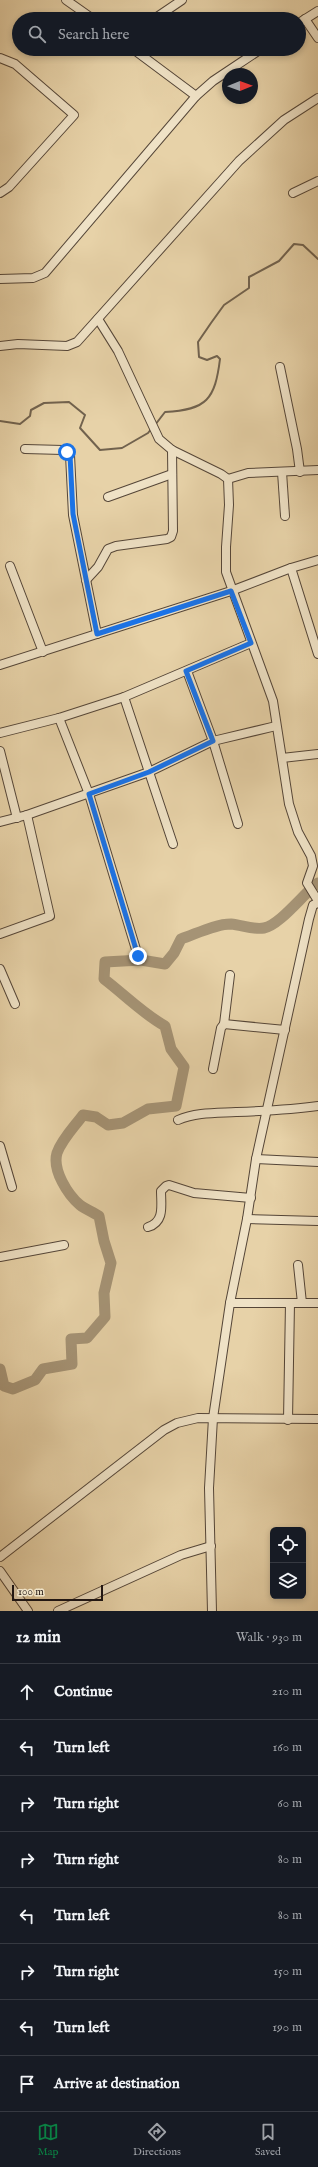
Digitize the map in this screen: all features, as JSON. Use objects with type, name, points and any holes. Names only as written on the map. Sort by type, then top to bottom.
[{"type":"street","points":[[66,0],[83,12]]},
{"type":"street","points":[[164,12],[182,0]]},
{"type":"street","points":[[306,18],[318,11]]},
{"type":"street","points":[[306,25],[318,38]]},
{"type":"street","points":[[142,56],[196,96]]},
{"type":"street","points":[[0,279],[33,278],[45,273],[196,96],[213,81],[250,56]]},
{"type":"street","points":[[0,58],[15,64],[74,115],[9,187],[0,193]]},
{"type":"street","points":[[0,346],[18,344],[67,346],[77,342],[239,161],[284,120],[318,98]]},
{"type":"street","points":[[293,193],[318,181]]},
{"type":"street","points":[[98,319],[118,350],[147,416],[159,439],[172,450],[221,474],[228,479]]},
{"type":"street","points":[[280,367],[297,449],[300,472]]},
{"type":"street","points":[[25,449],[63,450],[70,455],[73,514],[97,634]]},
{"type":"street","points":[[86,580],[98,567],[108,549],[116,546],[167,539],[171,537],[173,531],[172,450]]},
{"type":"street","points":[[228,479],[248,473],[300,472],[318,470]]},
{"type":"street","points":[[282,472],[285,516]]},
{"type":"street","points":[[108,497],[172,474]]},
{"type":"street","points":[[212,1611],[209,1476],[213,1418],[230,1303],[251,1198],[256,1159],[266,1111],[309,919],[313,905],[317,901],[307,883],[313,866],[311,856],[298,832],[289,804],[269,687],[231,591],[226,572],[226,547],[230,505],[228,479]]},
{"type":"street","points":[[0,665],[231,591],[291,568],[318,560]]},
{"type":"street","points":[[10,566],[43,652]]},
{"type":"street","points":[[291,568],[318,654]]},
{"type":"street","points":[[0,733],[59,718],[124,698],[251,643]]},
{"type":"street","points":[[186,671],[213,741],[238,824]]},
{"type":"street","points":[[124,698],[173,844]]},
{"type":"street","points":[[59,718],[89,794],[138,956]]},
{"type":"street","points":[[0,822],[27,815],[149,772],[213,741],[276,726]]},
{"type":"street","points":[[0,751],[17,818]]},
{"type":"street","points":[[282,758],[318,754]]},
{"type":"street","points":[[0,934],[50,916],[27,815]]},
{"type":"street","points":[[0,969],[15,1004]]},
{"type":"street","points":[[214,1069],[221,1028],[224,1024],[230,975]]},
{"type":"street","points":[[224,1024],[285,1030]]},
{"type":"street","points":[[178,1120],[187,1116],[205,1114],[266,1111],[318,1106]]},
{"type":"street","points":[[0,1146],[12,1187]]},
{"type":"street","points":[[256,1159],[318,1162]]},
{"type":"street","points":[[148,1227],[158,1223],[160,1218],[161,1191],[166,1186],[170,1185],[194,1193],[251,1198]]},
{"type":"street","points":[[247,1219],[318,1221]]},
{"type":"street","points":[[0,1257],[64,1245]]},
{"type":"street","points":[[298,1266],[302,1303]]},
{"type":"street","points":[[230,1303],[318,1303]]},
{"type":"street","points":[[288,1420],[290,1303]]},
{"type":"street","points":[[0,1557],[164,1430],[189,1418],[288,1420],[318,1419]]},
{"type":"street","points":[[58,1611],[181,1555],[211,1546]]},
{"type":"street","points":[[0,1570],[28,1611]]},
{"type":"waterway","points":[[155,425],[165,412],[179,411],[200,405],[211,393],[218,373],[220,359],[217,356],[207,360],[199,357],[198,342],[224,305],[249,288],[249,277],[279,261],[294,244],[303,245],[318,259]]},
{"type":"waterway","points":[[0,421],[20,424],[30,416],[31,410],[44,403],[69,402],[85,415],[80,428],[100,450],[122,448],[148,433],[152,428]]},
{"type":"waterway","points":[[0,1369],[4,1386],[13,1389],[35,1380],[43,1369],[72,1364],[71,1339],[87,1338],[105,1317],[104,1293],[111,1263],[104,1241],[99,1216],[75,1201],[66,1189],[59,1174],[56,1160],[57,1153],[65,1138],[83,1115],[96,1117],[108,1125],[123,1123],[148,1109],[176,1106],[184,1067],[171,1049],[165,1026],[141,1010],[104,979],[105,962],[141,960],[165,964],[174,953],[181,939],[225,924],[252,928],[264,928],[270,926],[318,883]]},
{"type":"route","points":[[67,452],[70,455],[73,514],[97,634],[231,591],[251,643],[186,671],[213,741],[149,772],[89,794],[138,956]]}]
